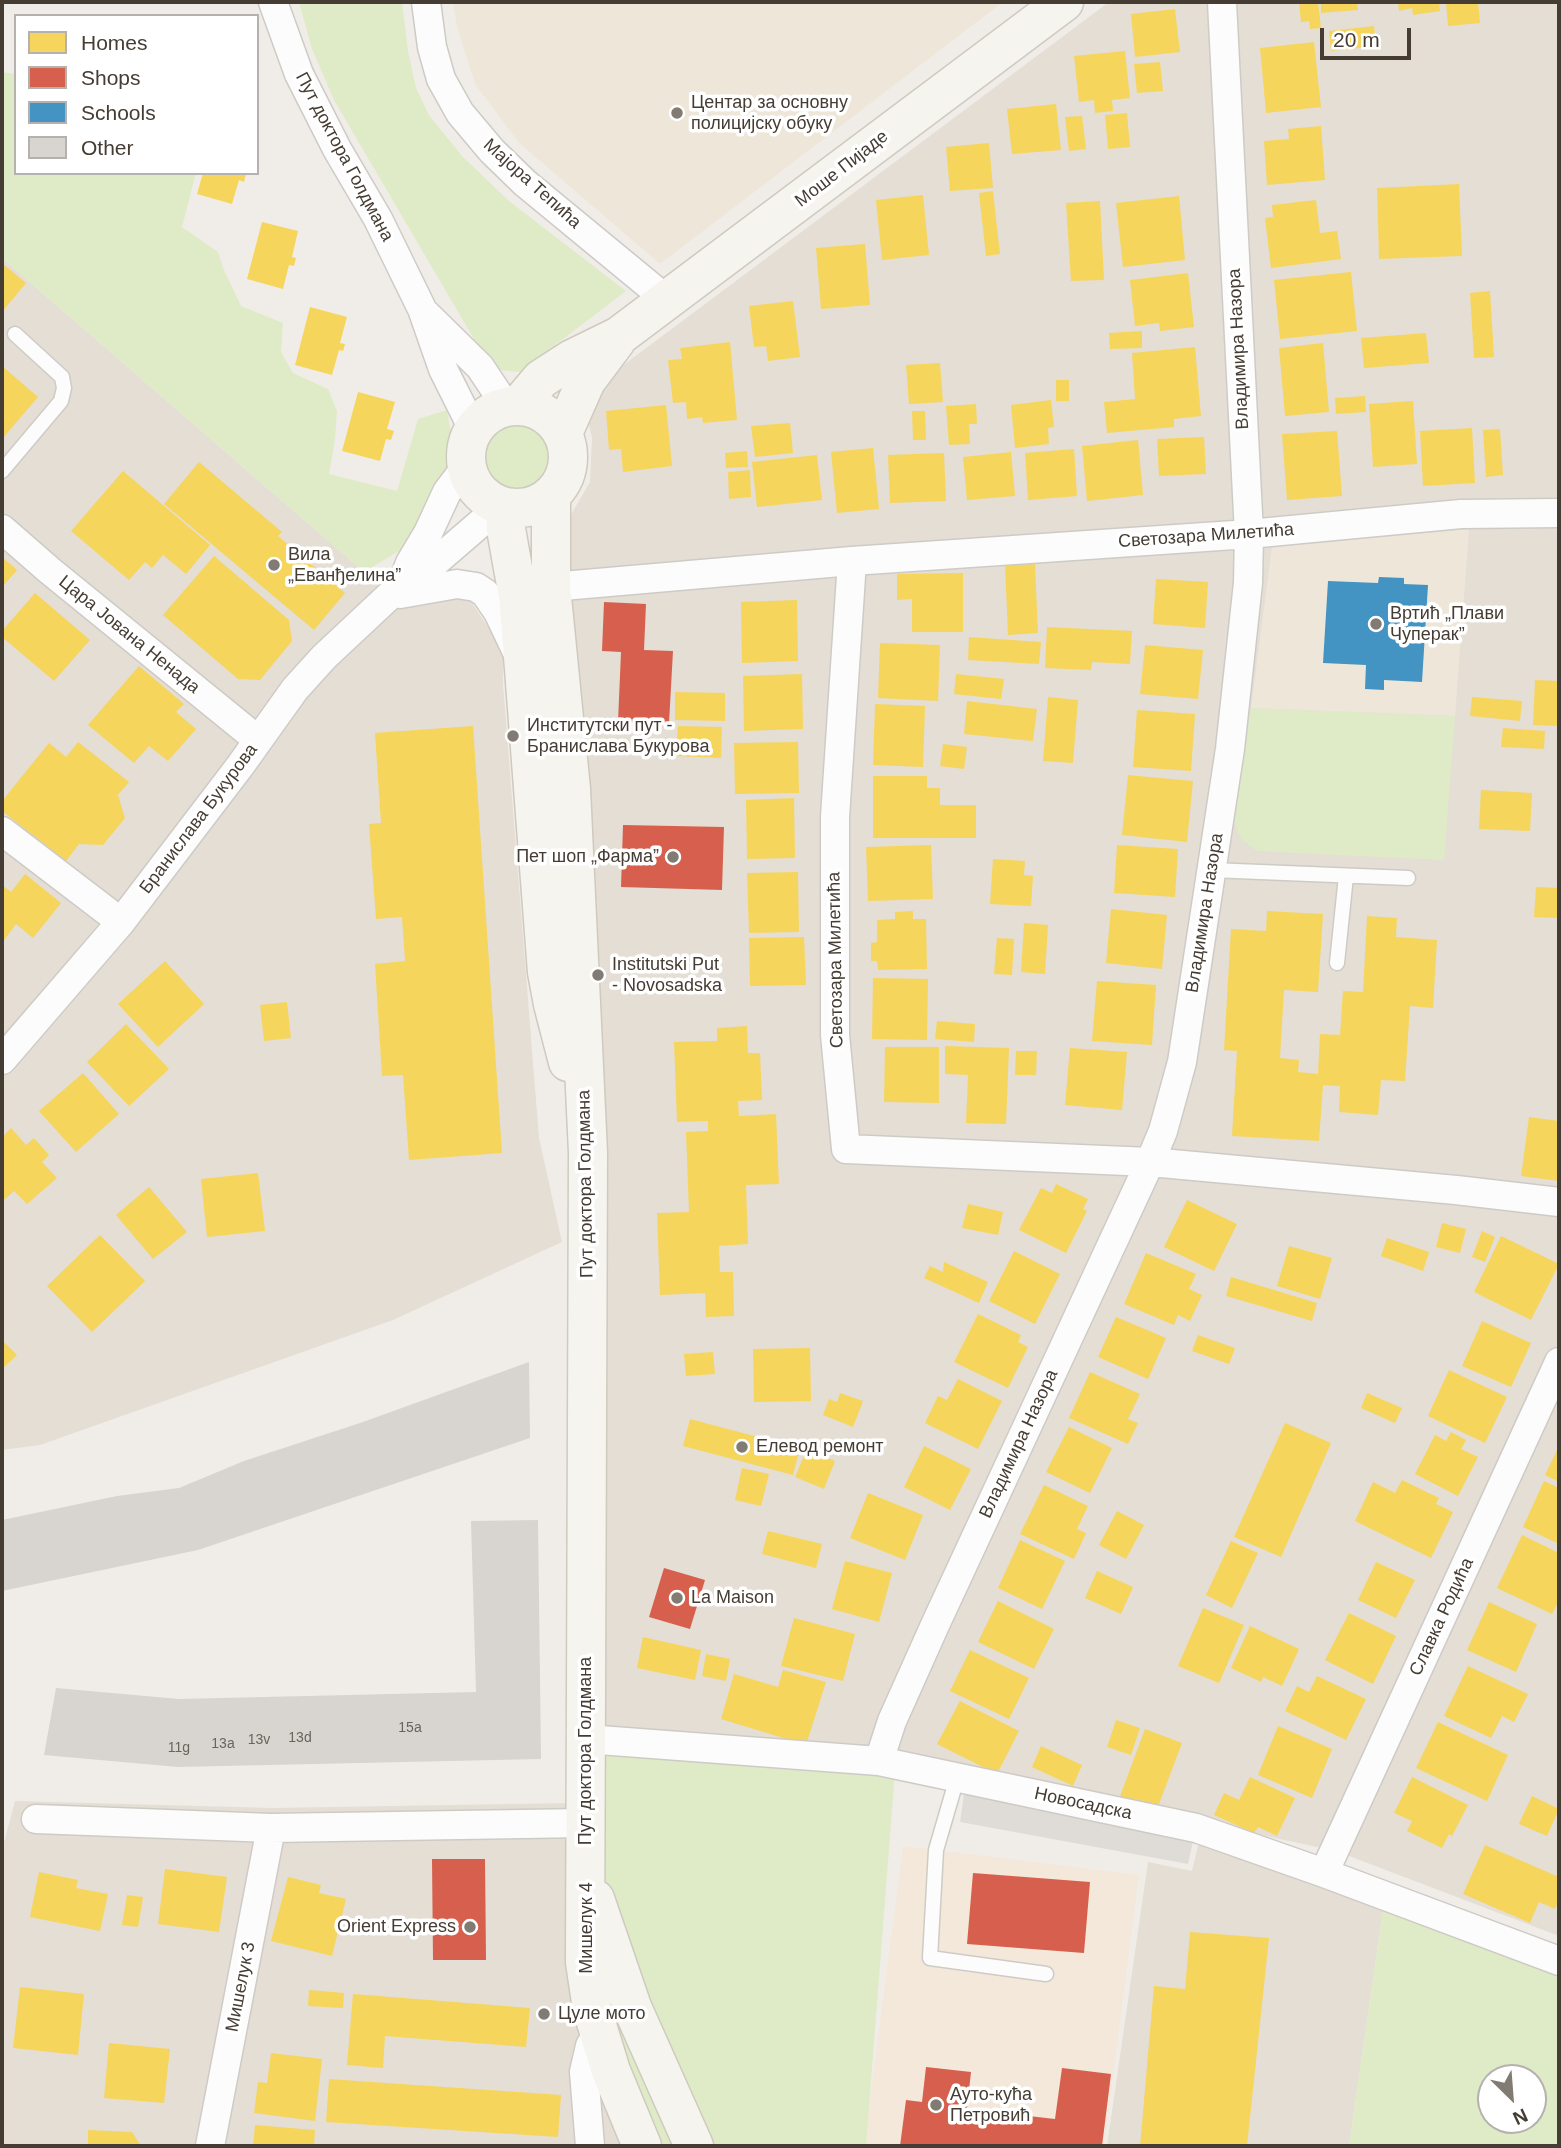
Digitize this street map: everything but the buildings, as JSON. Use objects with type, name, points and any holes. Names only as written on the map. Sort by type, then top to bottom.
[{"type":"street","name":"Пут доктора Голдмана","points":[[273,2],[299,74],[337,149],[378,219],[422,309],[443,369],[473,429]]},
{"type":"street","name":"Мајора Тепића","points":[[426,2],[432,47],[441,79],[460,113],[492,151],[525,183],[667,300]]},
{"type":"street","name":"Моше Пијаде","points":[[512,406],[556,369],[620,336],[1063,2]]},
{"type":"street","name":"Владимира Назора","points":[[878,1761],[892,1721],[924,1649],[1150,1162],[1163,1131],[1182,1062],[1230,748],[1248,583],[1249,534],[1222,2]]},
{"type":"street","name":"Пут доктора Голдмана","points":[[422,309],[480,367],[512,406]]},
{"type":"street","name":"Моше Пијаде","points":[[563,433],[586,381],[620,336]]},
{"type":"street","points":[[512,406],[545,413],[563,433],[567,446],[568,460],[560,485],[551,496],[529,506],[501,505],[477,490],[466,467],[467,441],[473,429],[493,411],[512,406]]},
{"type":"street","name":"Бранислава Букурова","points":[[396,589],[428,533],[447,492],[466,467]]},
{"type":"street","name":"Пут доктора Голдмана","points":[[551,496],[551,587],[571,789],[587,1124],[586,1874]]},
{"type":"street","points":[[501,505],[518,596],[547,972],[560,1034],[587,1124]]},
{"type":"street","name":"Бранислава Букурова","points":[[2,1060],[121,922],[295,689],[324,657],[396,589],[425,571],[501,505]]},
{"type":"street","name":"Светозара Милетића","points":[[551,587],[852,561],[1249,534],[1461,514],[1559,513]]},
{"type":"street","name":"Цара Јована Ненада","points":[[2,529],[258,740]]},
{"type":"street","name":"Светозара Милетића","points":[[852,561],[835,817],[835,1035],[846,1149],[1150,1162]]},
{"type":"street","points":[[396,589],[457,584],[476,587],[485,593],[498,612],[524,669]]},
{"type":"street","points":[[2,831],[121,922]]},
{"type":"street","points":[[1150,1162],[1559,1202]]},
{"type":"street","name":"Славка Родића","points":[[1324,1873],[1559,1362]]},
{"type":"street","name":"Новосадска","points":[[586,1739],[878,1761],[1196,1828],[1559,1961]]},
{"type":"street","points":[[36,1819],[271,1828],[585,1823]]},
{"type":"street","name":"Мишелук 3","points":[[210,2146],[271,1828]]},
{"type":"street","points":[[586,1874],[632,2007],[694,2146]]},
{"type":"street","name":"Мишелук 4","points":[[586,1874],[585,1962],[592,2009],[611,2071],[642,2146]]},
{"type":"street","points":[[590,2146],[584,2072],[590,2046],[598,2031]]},
{"type":"lane","points":[[2,471],[61,401],[64,388],[62,377],[15,334]]},
{"type":"lane","points":[[1211,870],[1408,878]]},
{"type":"lane","points":[[1337,963],[1346,876]]},
{"type":"lane","points":[[957,1778],[936,1850],[930,1958],[1046,1974]]},
{"type":"shaded area","name":"Центар за основну полицијску обуку","points":[[453,2],[1003,2],[660,264],[519,143],[475,84],[457,27]]},
{"type":"shaded area","points":[[1109,2],[1559,2],[1559,1936],[1336,1851],[880,1754],[599,1726],[566,523],[590,482],[592,438],[582,396]]},
{"type":"shaded area","points":[[2,258],[364,572],[439,576],[472,603],[503,650],[503,684],[539,1138],[562,1242],[393,1320],[40,1445],[2,1450]]},
{"type":"shaded area","points":[[1469,529],[1455,716],[1251,708],[1272,547]]},
{"type":"shaded area","points":[[966,1780],[1196,1828],[1188,1864],[960,1822]]},
{"type":"shaded area","points":[[15,1801],[272,1808],[572,1803],[628,2146],[2,2146],[2,1850]]},
{"type":"shaded area","points":[[1200,1837],[1386,1889],[1349,2146],[1107,2146],[1148,1862],[1192,1871]]},
{"type":"shaded area","points":[[903,1846],[1139,1875],[1104,2146],[864,2146]]},
{"type":"green space","points":[[299,2],[402,2],[416,88],[429,115],[462,156],[509,201],[626,291],[520,372],[500,370],[485,358],[334,100],[312,49]]},
{"type":"green space","points":[[2,72],[14,74],[14,175],[195,175],[182,227],[218,252],[241,306],[283,323],[281,352],[293,373],[328,389],[337,411],[329,474],[397,491],[418,419],[447,410],[452,440],[446,470],[404,548],[364,572],[2,258]]},
{"type":"green space","points":[[520,423],[545,433],[555,458],[545,483],[520,493],[495,483],[485,458],[495,433]]},
{"type":"green space","points":[[1251,708],[1455,716],[1444,860],[1257,851],[1241,839],[1234,822]]},
{"type":"green space","points":[[599,1748],[895,1772],[866,2146],[699,2146],[598,1870]]},
{"type":"green space","points":[[1386,1889],[1559,1954],[1559,2146],[1349,2146]]},
{"type":"green space","points":[[620,2019],[675,2146],[661,2146],[611,2025]]},
{"type":"place","name":"Центар за основну полицијску обуку","points":[[677,113]]},
{"type":"place","name":"Вила „Еванђелина”","points":[[274,565]]},
{"type":"place","name":"Вртић „Плави Чуперак”","points":[[1376,624]]},
{"type":"place","name":"Институтски пут - Бранислава Букурова","points":[[513,736]]},
{"type":"place","name":"Пет шоп „Фарма”","points":[[673,857]]},
{"type":"place","name":"Institutski Put - Novosadska","points":[[598,975]]},
{"type":"place","name":"Елевод ремонт","points":[[742,1447]]},
{"type":"place","name":"La Maison","points":[[677,1598]]},
{"type":"place","name":"Orient Express","points":[[470,1927]]},
{"type":"place","name":"Цуле мото","points":[[544,2014]]},
{"type":"place","name":"Ауто-кућа Петровић","points":[[936,2105]]}]
